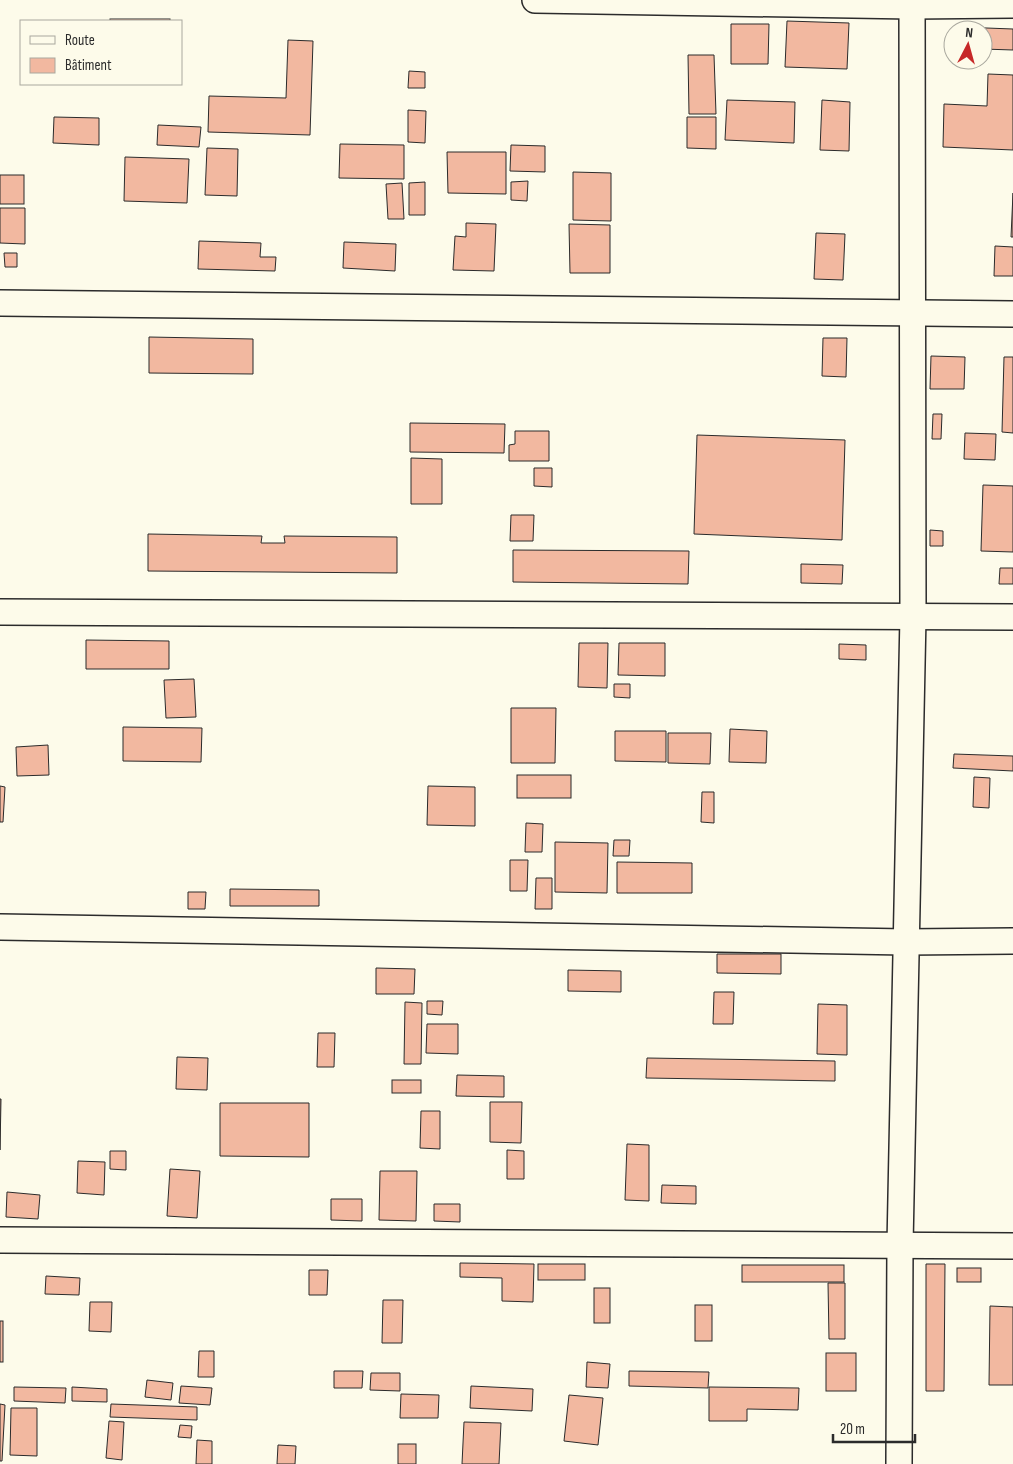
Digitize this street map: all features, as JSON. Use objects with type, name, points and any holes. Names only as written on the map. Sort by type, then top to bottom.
[{"type":"street","points":[[535,0],[1013,5]]},
{"type":"street","points":[[899,1464],[900,1245],[913,616],[912,3]]},
{"type":"street","points":[[0,303],[1013,314]]},
{"type":"street","points":[[0,612],[1013,617]]},
{"type":"street","points":[[0,927],[906,942],[1013,941]]},
{"type":"street","points":[[0,1240],[1013,1246]]},
{"type":"building","points":[[110,19],[170,19],[170,20]]},
{"type":"building","points":[[787,21],[849,23],[847,69],[785,67]]},
{"type":"building","points":[[731,24],[769,24],[768,64],[731,64]]},
{"type":"building","points":[[993,28],[1013,29],[1013,50],[993,49]]},
{"type":"building","points":[[288,40],[313,41],[310,135],[208,132],[209,96],[286,98]]},
{"type":"building","points":[[688,55],[714,55],[716,114],[689,114]]},
{"type":"building","points":[[409,71],[425,72],[425,88],[408,88]]},
{"type":"building","points":[[988,74],[1013,75],[1013,150],[943,147],[944,104],[987,106]]},
{"type":"building","points":[[727,100],[795,102],[794,143],[725,140]]},
{"type":"building","points":[[822,100],[850,102],[849,151],[820,150]]},
{"type":"building","points":[[408,110],[426,111],[425,143],[408,142]]},
{"type":"building","points":[[54,117],[99,118],[99,145],[53,143]]},
{"type":"building","points":[[687,117],[716,117],[716,149],[687,148]]},
{"type":"building","points":[[158,125],[201,127],[199,147],[157,145]]},
{"type":"building","points":[[340,144],[404,145],[404,179],[339,178]]},
{"type":"building","points":[[511,145],[545,146],[545,172],[510,171]]},
{"type":"building","points":[[207,148],[238,149],[237,196],[205,195]]},
{"type":"building","points":[[447,152],[506,152],[506,194],[448,193]]},
{"type":"building","points":[[125,157],[189,159],[187,203],[124,201]]},
{"type":"building","points":[[573,172],[611,173],[611,221],[573,220]]},
{"type":"building","points":[[0,175],[24,175],[24,204],[0,204]]},
{"type":"building","points":[[528,181],[527,201],[511,200],[511,182]]},
{"type":"building","points":[[425,182],[425,215],[409,215],[409,183]]},
{"type":"building","points":[[402,183],[404,219],[388,219],[386,184]]},
{"type":"building","points":[[1013,193],[1013,237],[1011,237]]},
{"type":"building","points":[[0,208],[25,208],[25,244],[0,243]]},
{"type":"building","points":[[466,223],[496,224],[494,271],[453,270],[455,236],[466,237]]},
{"type":"building","points":[[569,224],[610,225],[610,273],[570,273]]},
{"type":"building","points":[[816,233],[845,234],[843,280],[814,279]]},
{"type":"building","points":[[199,241],[261,243],[260,257],[276,257],[275,271],[198,269]]},
{"type":"building","points":[[344,242],[396,244],[395,271],[343,268]]},
{"type":"building","points":[[995,246],[1013,247],[1013,276],[994,276]]},
{"type":"building","points":[[4,253],[17,253],[17,267],[5,267]]},
{"type":"building","points":[[149,337],[253,339],[253,374],[149,373]]},
{"type":"building","points":[[823,338],[847,338],[846,377],[822,376]]},
{"type":"building","points":[[931,356],[965,357],[964,389],[930,389]]},
{"type":"building","points":[[1004,357],[1013,357],[1013,433],[1002,432]]},
{"type":"building","points":[[933,414],[942,414],[941,439],[932,439]]},
{"type":"building","points":[[410,423],[505,424],[504,453],[410,452]]},
{"type":"building","points":[[515,431],[549,431],[549,461],[509,461],[509,445],[515,444]]},
{"type":"building","points":[[965,433],[996,434],[995,460],[964,459]]},
{"type":"building","points":[[697,435],[845,440],[842,540],[694,534]]},
{"type":"building","points":[[411,458],[442,459],[442,504],[411,504]]},
{"type":"building","points":[[534,468],[552,468],[552,487],[534,486]]},
{"type":"building","points":[[983,485],[1013,486],[1013,552],[981,551]]},
{"type":"building","points":[[511,515],[534,515],[533,541],[510,541]]},
{"type":"building","points":[[930,530],[943,531],[943,546],[930,546]]},
{"type":"building","points":[[148,534],[262,536],[261,543],[285,543],[284,536],[397,537],[397,573],[148,571]]},
{"type":"building","points":[[513,550],[689,551],[688,584],[513,582]]},
{"type":"building","points":[[801,564],[843,565],[842,584],[801,583]]},
{"type":"building","points":[[1000,568],[1013,568],[1013,584],[999,584]]},
{"type":"building","points":[[86,640],[169,641],[169,669],[86,669]]},
{"type":"building","points":[[579,643],[608,643],[607,688],[578,687]]},
{"type":"building","points":[[619,643],[665,643],[665,676],[618,675]]},
{"type":"building","points":[[839,644],[866,645],[866,660],[839,659]]},
{"type":"building","points":[[194,679],[196,717],[166,718],[164,680]]},
{"type":"building","points":[[614,684],[630,684],[630,698],[614,697]]},
{"type":"building","points":[[511,708],[556,708],[555,763],[511,763]]},
{"type":"building","points":[[123,727],[202,728],[201,762],[123,761]]},
{"type":"building","points":[[730,729],[767,731],[766,763],[729,762]]},
{"type":"building","points":[[615,731],[666,731],[666,762],[615,761]]},
{"type":"building","points":[[668,733],[711,733],[710,764],[668,763]]},
{"type":"building","points":[[48,745],[49,775],[17,776],[16,747]]},
{"type":"building","points":[[954,754],[1013,756],[1013,771],[953,768]]},
{"type":"building","points":[[517,775],[571,775],[571,798],[517,798]]},
{"type":"building","points":[[974,777],[990,778],[989,808],[973,807]]},
{"type":"building","points":[[0,786],[5,787],[3,822],[0,822]]},
{"type":"building","points":[[428,786],[475,787],[475,826],[427,825]]},
{"type":"building","points":[[702,792],[714,792],[714,823],[701,822]]},
{"type":"building","points":[[526,823],[543,824],[542,852],[525,852]]},
{"type":"building","points":[[614,840],[630,840],[629,856],[613,856]]},
{"type":"building","points":[[555,842],[608,843],[607,893],[555,892]]},
{"type":"building","points":[[510,860],[528,860],[527,891],[510,891]]},
{"type":"building","points":[[617,862],[692,863],[692,893],[617,893]]},
{"type":"building","points":[[536,878],[552,878],[552,909],[535,909]]},
{"type":"building","points":[[230,889],[319,890],[319,906],[230,906]]},
{"type":"building","points":[[188,892],[206,892],[205,909],[188,909]]},
{"type":"building","points":[[717,954],[781,954],[781,974],[717,973]]},
{"type":"building","points":[[376,968],[415,969],[414,994],[376,994]]},
{"type":"building","points":[[568,970],[621,971],[621,992],[568,991]]},
{"type":"building","points":[[714,992],[734,992],[733,1024],[713,1024]]},
{"type":"building","points":[[427,1001],[443,1001],[442,1015],[427,1014]]},
{"type":"building","points":[[405,1002],[422,1003],[421,1064],[404,1064]]},
{"type":"building","points":[[818,1004],[847,1005],[847,1055],[817,1054]]},
{"type":"building","points":[[427,1024],[458,1024],[458,1054],[426,1053]]},
{"type":"building","points":[[318,1033],[335,1033],[334,1067],[317,1067]]},
{"type":"building","points":[[177,1057],[208,1058],[207,1090],[176,1089]]},
{"type":"building","points":[[647,1058],[835,1061],[835,1081],[646,1078]]},
{"type":"building","points":[[457,1075],[504,1076],[504,1097],[456,1096]]},
{"type":"building","points":[[392,1080],[421,1080],[421,1093],[392,1093]]},
{"type":"building","points":[[0,1099],[1,1099],[0,1150]]},
{"type":"building","points":[[490,1102],[522,1102],[521,1143],[490,1142]]},
{"type":"building","points":[[220,1103],[309,1103],[309,1157],[220,1156]]},
{"type":"building","points":[[421,1111],[440,1111],[440,1149],[420,1148]]},
{"type":"building","points":[[627,1144],[649,1145],[649,1201],[625,1200]]},
{"type":"building","points":[[507,1150],[524,1151],[524,1179],[507,1179]]},
{"type":"building","points":[[110,1151],[126,1151],[126,1170],[110,1169]]},
{"type":"building","points":[[78,1161],[105,1162],[104,1195],[77,1193]]},
{"type":"building","points":[[170,1169],[200,1171],[197,1218],[167,1216]]},
{"type":"building","points":[[380,1171],[417,1171],[416,1221],[379,1220]]},
{"type":"building","points":[[662,1185],[696,1186],[696,1204],[661,1203]]},
{"type":"building","points":[[7,1192],[40,1195],[38,1219],[6,1217]]},
{"type":"building","points":[[331,1199],[362,1199],[362,1221],[331,1220]]},
{"type":"building","points":[[434,1204],[460,1204],[460,1222],[434,1221]]},
{"type":"building","points":[[460,1263],[534,1264],[533,1302],[502,1301],[502,1278],[460,1277]]},
{"type":"building","points":[[538,1264],[585,1264],[585,1280],[538,1280]]},
{"type":"building","points":[[926,1264],[945,1264],[944,1391],[926,1391]]},
{"type":"building","points":[[742,1265],[844,1265],[844,1282],[742,1282]]},
{"type":"building","points":[[957,1268],[981,1268],[981,1282],[957,1282]]},
{"type":"building","points":[[309,1270],[328,1270],[327,1295],[309,1295]]},
{"type":"building","points":[[46,1276],[80,1278],[79,1295],[45,1294]]},
{"type":"building","points":[[828,1283],[845,1283],[845,1339],[829,1339]]},
{"type":"building","points":[[594,1288],[610,1288],[610,1323],[594,1323]]},
{"type":"building","points":[[383,1300],[403,1300],[402,1343],[382,1343]]},
{"type":"building","points":[[90,1302],[112,1302],[111,1332],[89,1331]]},
{"type":"building","points":[[695,1305],[712,1305],[712,1341],[695,1341]]},
{"type":"building","points":[[990,1306],[1013,1307],[1013,1385],[989,1385]]},
{"type":"building","points":[[0,1321],[3,1321],[3,1362],[0,1362]]},
{"type":"building","points":[[199,1351],[214,1351],[214,1377],[198,1377]]},
{"type":"building","points":[[826,1353],[856,1353],[856,1391],[826,1391]]},
{"type":"building","points":[[587,1362],[610,1364],[608,1388],[586,1387]]},
{"type":"building","points":[[334,1371],[363,1371],[362,1388],[334,1388]]},
{"type":"building","points":[[629,1371],[709,1372],[708,1388],[629,1386]]},
{"type":"building","points":[[371,1373],[400,1373],[400,1391],[370,1390]]},
{"type":"building","points":[[147,1380],[173,1383],[171,1400],[145,1397]]},
{"type":"building","points":[[181,1386],[212,1388],[210,1405],[179,1403]]},
{"type":"building","points":[[471,1386],[533,1389],[532,1411],[470,1408]]},
{"type":"building","points":[[14,1387],[66,1388],[65,1403],[14,1401]]},
{"type":"building","points":[[72,1387],[107,1389],[107,1402],[72,1401]]},
{"type":"building","points":[[709,1387],[799,1388],[798,1410],[747,1409],[747,1421],[709,1421]]},
{"type":"building","points":[[401,1394],[439,1395],[438,1418],[400,1418]]},
{"type":"building","points":[[569,1395],[603,1398],[598,1445],[564,1441]]},
{"type":"building","points":[[0,1404],[5,1405],[2,1461],[0,1461]]},
{"type":"building","points":[[111,1404],[197,1407],[197,1420],[110,1417]]},
{"type":"building","points":[[11,1408],[37,1408],[37,1456],[10,1455]]},
{"type":"building","points":[[109,1421],[124,1422],[122,1460],[106,1458]]},
{"type":"building","points":[[464,1422],[501,1423],[499,1464],[462,1464]]},
{"type":"building","points":[[180,1425],[192,1426],[191,1438],[178,1437]]},
{"type":"building","points":[[197,1440],[212,1441],[212,1464],[196,1464]]},
{"type":"building","points":[[398,1444],[416,1444],[416,1464],[398,1464]]},
{"type":"building","points":[[278,1445],[296,1446],[295,1464],[277,1464]]}]
